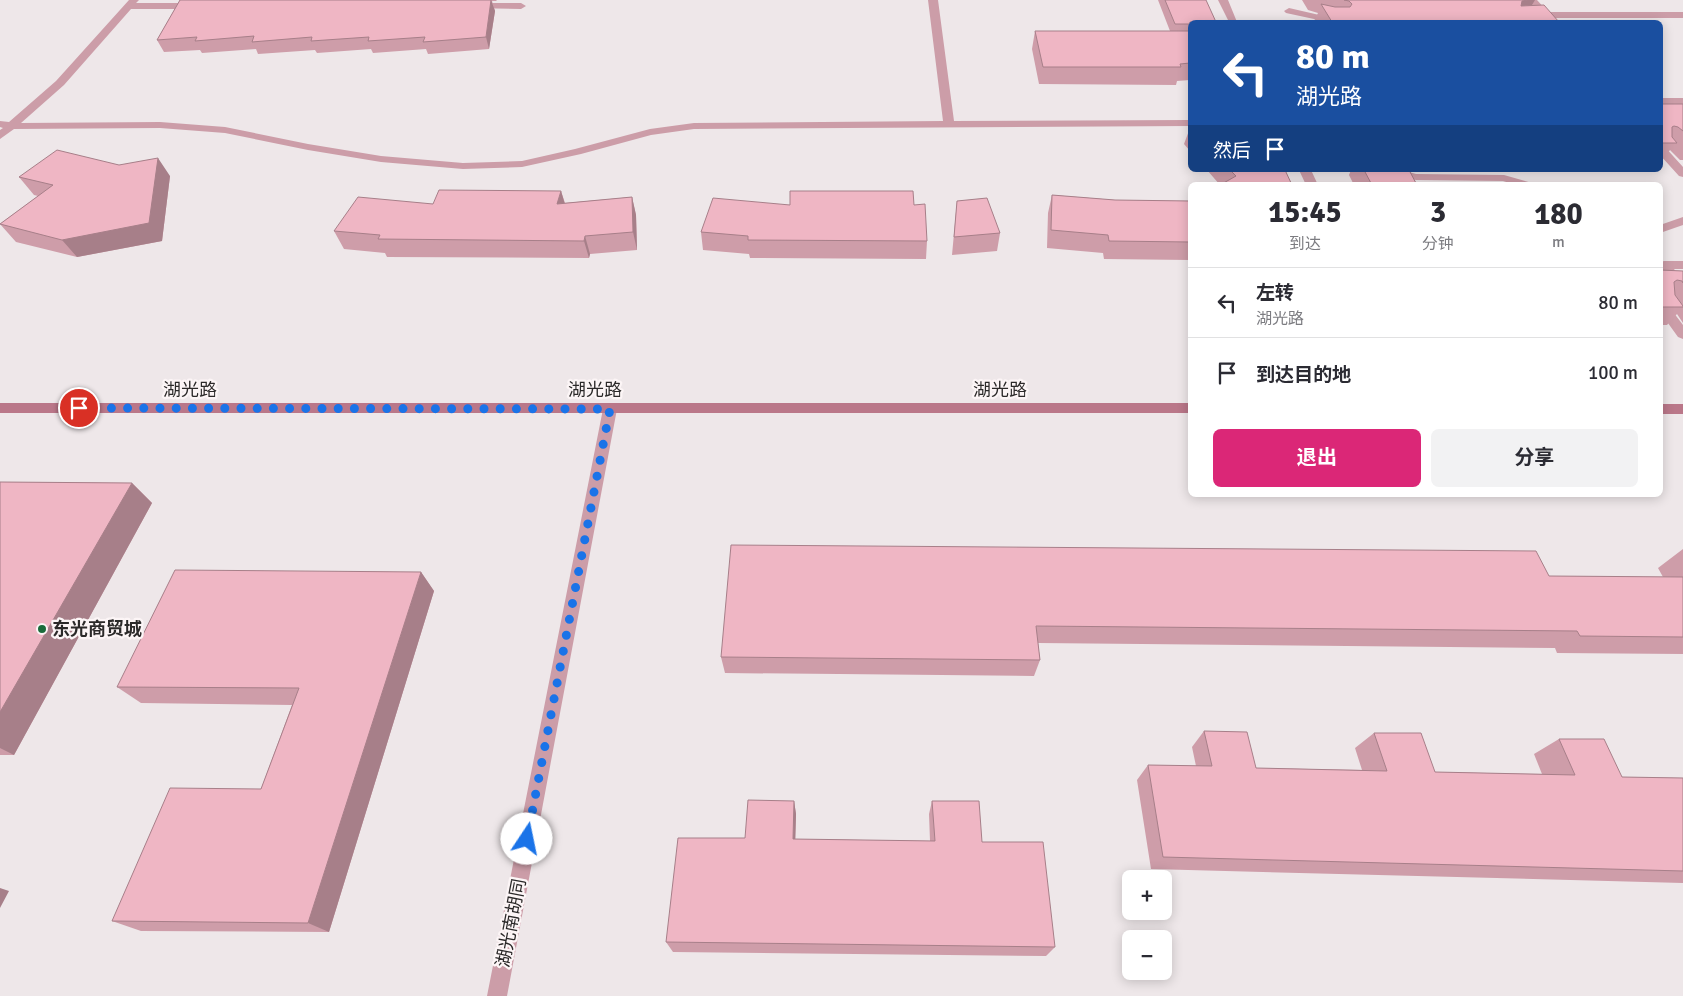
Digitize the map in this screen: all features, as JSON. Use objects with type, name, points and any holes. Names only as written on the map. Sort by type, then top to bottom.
[{"type":"street","points":[[934,0],[949,124]]},
{"type":"street","points":[[1223,0],[1233,20]]},
{"type":"street","points":[[1283,0],[1295,20]]},
{"type":"street","points":[[1532,0],[1548,19],[1683,15]]},
{"type":"street","points":[[0,136],[60,83],[132,3],[207,6]]},
{"type":"street","points":[[462,6],[521,6]]},
{"type":"street","points":[[1289,11],[1329,20]]},
{"type":"street","points":[[1663,101],[1683,101]]},
{"type":"street","points":[[0,124],[11,126],[160,125],[225,130],[308,147],[381,159],[463,166],[522,164],[577,152],[650,132],[694,126],[1188,123]]},
{"type":"street","points":[[1663,151],[1683,174]]},
{"type":"street","points":[[1395,172],[1416,178],[1504,178],[1518,182]]},
{"type":"street","points":[[1663,228],[1683,221]]},
{"type":"street","points":[[1683,265],[1664,265],[1683,289]]},
{"type":"street","points":[[1663,307],[1683,334]]},
{"type":"street","name":"湖光路","points":[[0,408],[1188,408]]},
{"type":"street","name":"湖光南胡同","points":[[497,996],[610,409]]},
{"type":"street","points":[[1663,409],[1683,409]]},
{"type":"building","points":[[180,0],[491,0],[486,37],[423,42],[425,37],[368,41],[369,37],[311,41],[312,37],[252,42],[254,36],[195,41],[197,37],[157,40]]},
{"type":"building","points":[[1165,0],[1206,0],[1215,20],[1188,20],[1188,24],[1175,24]]},
{"type":"building","points":[[1344,0],[1528,0],[1522,1],[1521,6],[1544,5],[1557,20],[1331,20],[1321,4],[1335,7],[1350,7],[1352,4]]},
{"type":"building","points":[[1035,31],[1188,31],[1188,63],[1180,64],[1181,67],[1043,67]]},
{"type":"building","points":[[1663,104],[1683,104],[1683,131],[1678,127],[1672,127],[1672,137],[1677,143],[1663,143]]},
{"type":"building","points":[[57,150],[119,165],[158,158],[149,223],[62,240],[0,224],[53,185],[19,177]]},
{"type":"building","points":[[1232,172],[1286,172],[1291,182],[1225,182],[1236,176]]},
{"type":"building","points":[[1365,172],[1410,172],[1415,182],[1370,182]]},
{"type":"building","points":[[439,190],[561,191],[557,204],[632,197],[633,232],[585,236],[584,241],[378,239],[380,235],[334,231],[358,197],[433,204]]},
{"type":"building","points":[[790,191],[913,191],[914,205],[925,204],[927,241],[748,240],[748,236],[701,232],[713,198],[790,205]]},
{"type":"building","points":[[1052,195],[1115,200],[1188,201],[1188,242],[1109,241],[1108,235],[1051,230]]},
{"type":"building","points":[[987,198],[1000,233],[954,237],[957,201]]},
{"type":"building","points":[[1663,270],[1683,271],[1683,283],[1677,280],[1674,282],[1675,295],[1683,307],[1663,307]]},
{"type":"building","name":"东光商贸城","points":[[0,482],[132,483],[0,712]]},
{"type":"building","points":[[731,545],[1536,551],[1549,576],[1683,577],[1683,637],[1580,636],[1577,631],[1036,626],[1040,660],[721,657]]},
{"type":"building","points":[[175,570],[421,572],[308,923],[112,921],[170,788],[261,789],[299,688],[117,687]]},
{"type":"building","points":[[1204,731],[1247,732],[1256,768],[1387,771],[1374,733],[1421,733],[1435,772],[1575,775],[1559,739],[1604,739],[1622,777],[1683,778],[1683,871],[1163,857],[1148,765],[1212,766]]},
{"type":"building","points":[[748,800],[794,801],[793,839],[935,841],[932,801],[979,801],[982,842],[1043,842],[1055,947],[666,942],[678,838],[745,838]]},
{"type":"place","name":"东光商贸城","points":[[42,629]]},
{"type":"route","points":[[79,408],[610,409],[527,839]]}]
